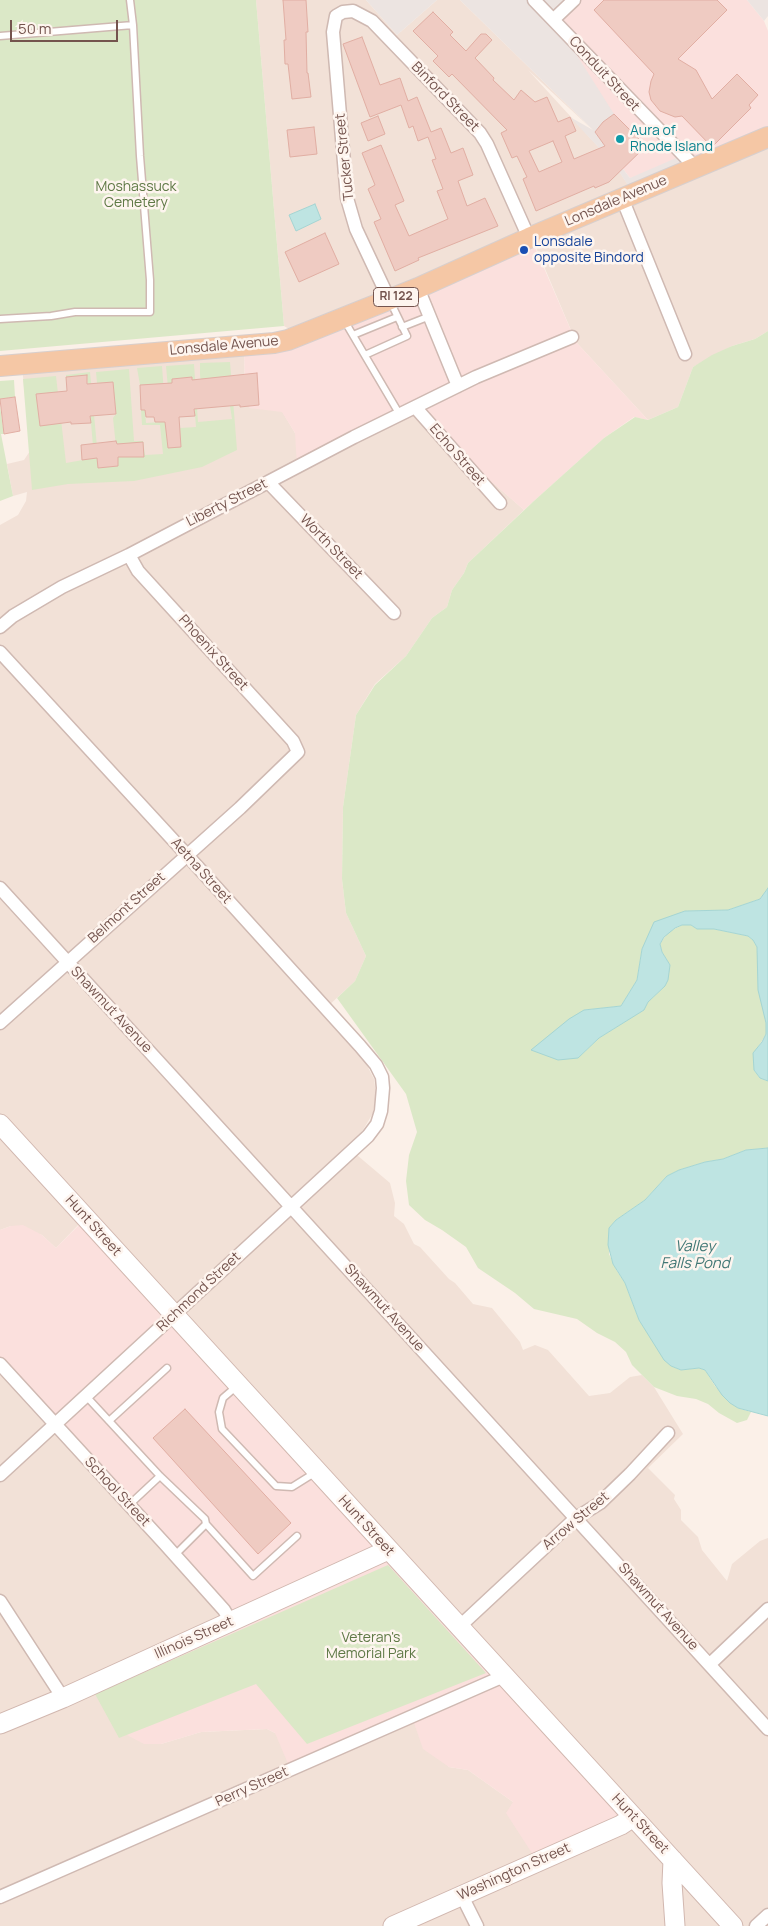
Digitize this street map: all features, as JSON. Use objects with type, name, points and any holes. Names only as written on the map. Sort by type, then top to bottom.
[{"type":"main road","name":"Lonsdale Avenue","points":[[0,366],[274,343],[305,334],[348,327],[393,308],[418,288],[529,238],[768,137]]},
{"type":"main road","name":"Hunt Street","points":[[0,1124],[733,1926]]},
{"type":"main road","name":"Illinois Street","points":[[0,1724],[63,1698],[388,1550]]},
{"type":"main road","name":"Washington Street","points":[[393,1926],[621,1825],[633,1817]]},
{"type":"main road","points":[[673,1860],[672,1883],[675,1926]]},
{"type":"street","name":"Conduit Street","points":[[534,0],[554,19],[630,102],[696,168]]},
{"type":"street","points":[[554,19],[574,0]]},
{"type":"street","name":"Binford Street","points":[[343,12],[353,11],[372,21],[480,133],[487,144],[529,238]]},
{"type":"street","name":"Tucker Street","points":[[343,12],[336,16],[333,32],[347,198],[356,229],[393,308]]},
{"type":"street","points":[[622,198],[685,354]]},
{"type":"street","points":[[418,288],[458,386]]},
{"type":"street","name":"Liberty Street","points":[[0,627],[13,616],[62,587],[415,407],[458,386],[572,337]]},
{"type":"street","name":"Echo Street","points":[[415,407],[500,503]]},
{"type":"street","name":"Worth Street","points":[[268,482],[394,613]]},
{"type":"street","name":"Phoenix Street","points":[[128,555],[138,571],[293,741],[298,752]]},
{"type":"street","name":"Aetna Street","points":[[0,652],[186,854],[376,1065],[382,1077],[383,1099]]},
{"type":"street","name":"Belmont Street","points":[[0,1023],[186,854],[240,808],[298,752]]},
{"type":"street","name":"Shawmut Avenue","points":[[0,888],[768,1729]]},
{"type":"street","name":"Richmond Street","points":[[0,1475],[368,1136],[377,1124],[383,1099]]},
{"type":"street","name":"School Street","points":[[0,1364],[175,1555],[224,1610],[231,1622]]},
{"type":"street","name":"Arrow Street","points":[[459,1627],[576,1518],[606,1497],[668,1433]]},
{"type":"street","points":[[0,1601],[63,1698]]},
{"type":"street","points":[[710,1664],[768,1609]]},
{"type":"street","name":"Perry Street","points":[[0,1897],[504,1676]]},
{"type":"street","points":[[462,1896],[477,1926]]},
{"type":"street","points":[[756,1926],[768,1915]]},
{"type":"lane","points":[[0,319],[51,316],[75,312],[150,312],[150,280],[130,0]]},
{"type":"lane","points":[[0,36],[133,25]]},
{"type":"lane","points":[[365,355],[406,336],[393,308]]},
{"type":"lane","points":[[402,327],[430,316]]},
{"type":"lane","points":[[348,327],[400,415]]},
{"type":"lane","points":[[109,1421],[167,1368]]},
{"type":"lane","points":[[237,1385],[223,1398],[219,1412],[222,1429],[276,1486],[292,1487],[317,1472]]},
{"type":"lane","points":[[86,1396],[160,1476],[205,1519],[206,1524],[253,1576],[297,1536]]},
{"type":"lane","points":[[129,1505],[160,1476]]},
{"type":"lane","points":[[175,1555],[206,1524]]},
{"type":"shaded area","points":[[256,0],[366,0],[397,35],[437,0],[460,0],[595,132],[528,70],[615,165],[632,191],[768,131],[768,331],[755,339],[732,346],[693,367],[678,407],[648,420],[576,342],[532,238],[296,333],[284,326]]},
{"type":"shaded area","points":[[366,0],[437,0],[397,35]]},
{"type":"shaded area","points":[[460,0],[574,0],[554,19],[614,114],[595,132],[630,178],[683,155],[692,165],[632,192],[615,165],[570,117],[593,130]]},
{"type":"shaded area","points":[[574,0],[747,0],[764,21],[768,31],[768,131],[692,165],[630,178],[595,132],[603,122],[613,115],[554,19]]},
{"type":"shaded area","points":[[747,0],[768,0],[768,16],[764,21]]},
{"type":"shaded area","points":[[531,238],[576,342],[648,420],[634,417],[604,438],[524,510],[493,483],[482,485],[412,411],[297,466],[295,433],[282,412],[249,408],[245,391],[244,345],[279,340]]},
{"type":"shaded area","points":[[244,345],[245,391],[282,411],[295,433],[412,411],[524,510],[468,563],[464,573],[452,590],[447,607],[432,618],[406,656],[375,684],[356,715],[343,807],[342,879],[346,913],[366,956],[355,981],[325,1009],[360,1052],[374,1079],[376,1095],[373,1113],[351,1150],[390,1183],[395,1203],[394,1216],[404,1224],[414,1244],[420,1247],[473,1304],[492,1308],[520,1342],[523,1350],[535,1345],[548,1350],[589,1396],[610,1393],[630,1377],[642,1375],[654,1387],[683,1434],[648,1468],[675,1495],[674,1499],[681,1510],[681,1520],[698,1537],[702,1550],[727,1581],[732,1564],[760,1541],[768,1538],[768,1926],[0,1926],[0,1366],[226,1619],[161,1744],[201,1732],[267,1729],[275,1733],[409,1714],[449,1767],[468,1770],[513,1802],[622,1817],[82,1221],[56,1248],[42,1235],[11,1226],[0,1230],[0,525],[18,515],[26,501],[27,492],[13,496],[7,464],[24,460],[36,442],[25,398],[22,366]]},
{"type":"shaded area","points":[[83,1221],[622,1817],[535,1858],[506,1813],[513,1802],[468,1770],[449,1767],[423,1749],[412,1717],[289,1766],[275,1733],[267,1729],[201,1732],[161,1744],[144,1744],[125,1734],[103,1679],[226,1619],[0,1366],[0,1230],[11,1226],[23,1225],[42,1235],[56,1248]]},
{"type":"green space","name":"Moshassuck Cemetery","points":[[0,0],[256,0],[284,326],[0,351]]},
{"type":"green space","points":[[768,331],[768,888],[760,899],[728,910],[685,911],[642,949],[637,980],[621,1006],[584,1010],[578,1058],[599,1038],[643,1010],[648,1002],[665,986],[670,965],[662,952],[660,944],[668,932],[682,925],[691,925],[697,929],[714,929],[748,936],[753,940],[757,947],[766,1023],[766,1034],[757,1049],[754,1070],[760,1078],[768,1081],[768,1148],[746,1150],[723,1159],[679,1170],[667,1176],[645,1200],[616,1220],[610,1228],[609,1254],[625,1283],[639,1320],[671,1366],[681,1370],[699,1368],[705,1370],[715,1386],[738,1408],[751,1412],[747,1420],[737,1423],[708,1404],[696,1399],[677,1396],[654,1387],[632,1365],[626,1352],[615,1342],[597,1333],[577,1319],[534,1309],[515,1293],[478,1268],[466,1247],[425,1220],[409,1205],[406,1181],[409,1155],[417,1132],[406,1094],[337,998],[355,981],[366,956],[346,913],[342,879],[343,807],[356,715],[375,685],[406,656],[432,618],[447,607],[452,590],[464,573],[468,563],[535,500],[604,438],[635,417],[648,420],[678,407],[693,367],[712,355],[755,339]]},
{"type":"green space","points":[[230,362],[237,450],[202,467],[134,481],[68,484],[32,490],[23,379],[56,376],[66,463],[94,458],[87,376],[66,377],[66,375],[90,372],[99,468],[118,466],[113,418],[116,414],[113,382],[97,383],[96,372],[129,369],[134,441],[143,441],[145,455],[163,454],[160,425],[142,425],[141,410],[145,410],[146,423],[161,422],[159,384],[140,385],[137,368],[162,366],[168,448],[181,446],[180,428],[196,427],[192,377],[172,379],[174,409],[170,410],[166,366],[194,364],[198,422],[232,419],[230,406],[202,392],[200,375],[200,363]]},
{"type":"green space","points":[[14,380],[15,397],[0,399],[0,381]]},
{"type":"green space","points":[[0,406],[4,434],[1,434],[13,496],[0,501]]},
{"type":"green space","name":"Veteran's Memorial Park","points":[[388,1565],[486,1673],[307,1744],[256,1684],[119,1738],[95,1694]]},
{"type":"water","points":[[315,204],[321,219],[296,231],[289,215]]},
{"type":"water","points":[[768,888],[768,1081],[760,1078],[754,1070],[753,1053],[766,1034],[766,1023],[758,990],[757,947],[748,936],[714,929],[697,929],[691,925],[682,925],[675,928],[664,937],[660,944],[662,952],[670,965],[668,980],[665,986],[648,1002],[644,1010],[599,1038],[578,1058],[558,1060],[531,1050],[569,1019],[584,1010],[621,1006],[637,980],[642,949],[654,922],[685,911],[728,910],[760,899]]},
{"type":"water","name":"Valley Falls Pond","points":[[768,1148],[768,1416],[738,1408],[730,1403],[722,1395],[705,1370],[699,1368],[681,1370],[671,1366],[664,1360],[639,1320],[625,1283],[613,1264],[608,1245],[609,1228],[616,1220],[645,1200],[667,1176],[679,1170],[723,1159],[746,1150]]},
{"type":"building","points":[[283,0],[306,0],[308,32],[306,32],[307,73],[311,97],[292,99],[288,64],[285,64],[284,40],[286,40]]},
{"type":"building","points":[[604,0],[717,0],[727,10],[678,59],[696,70],[712,99],[737,74],[758,95],[749,105],[751,108],[712,147],[682,116],[675,117],[660,111],[651,100],[649,92],[654,74],[594,10]]},
{"type":"building","points":[[433,12],[453,32],[450,35],[466,51],[481,34],[486,34],[492,40],[475,58],[494,78],[493,80],[514,100],[521,90],[535,102],[547,97],[558,122],[570,117],[576,131],[565,136],[574,159],[605,146],[595,132],[603,122],[614,114],[646,146],[609,182],[595,188],[594,186],[536,211],[523,179],[527,177],[517,156],[512,158],[501,133],[507,130],[452,74],[449,77],[433,61],[438,56],[413,31]],"holes":[[[553,141],[562,162],[539,172],[529,151]]]},
{"type":"building","points":[[362,37],[380,85],[400,78],[408,101],[417,97],[431,132],[441,128],[451,153],[463,148],[473,175],[458,181],[467,206],[485,198],[498,226],[418,258],[419,260],[395,271],[374,222],[381,219],[368,189],[375,185],[362,153],[381,145],[404,201],[395,205],[409,236],[448,219],[437,191],[443,189],[432,160],[436,159],[428,137],[418,141],[413,126],[409,128],[401,105],[370,117],[343,44]]},
{"type":"building","points":[[378,116],[385,134],[368,141],[361,123]]},
{"type":"building","points":[[314,127],[317,154],[290,157],[287,130]]},
{"type":"building","points":[[325,233],[339,264],[299,282],[285,252]]},
{"type":"building","points":[[257,373],[259,405],[194,409],[195,416],[179,417],[181,447],[168,448],[165,422],[155,422],[154,417],[146,417],[145,410],[141,410],[140,385],[172,383],[172,379],[192,377],[192,380]]},
{"type":"building","points":[[87,375],[87,384],[113,382],[116,414],[90,416],[91,423],[71,424],[71,422],[40,426],[36,394],[67,391],[66,377]]},
{"type":"building","points":[[15,397],[20,431],[4,434],[0,399]]},
{"type":"building","points":[[116,441],[117,444],[143,442],[144,457],[118,457],[118,466],[98,468],[97,458],[82,460],[81,445]]},
{"type":"building","points":[[185,1409],[291,1523],[258,1554],[153,1438]]},
{"type":"place","name":"Aura of Rhode Island","points":[[620,139]]},
{"type":"place","name":"Lonsdale opposite Bindord","points":[[524,250]]}]
